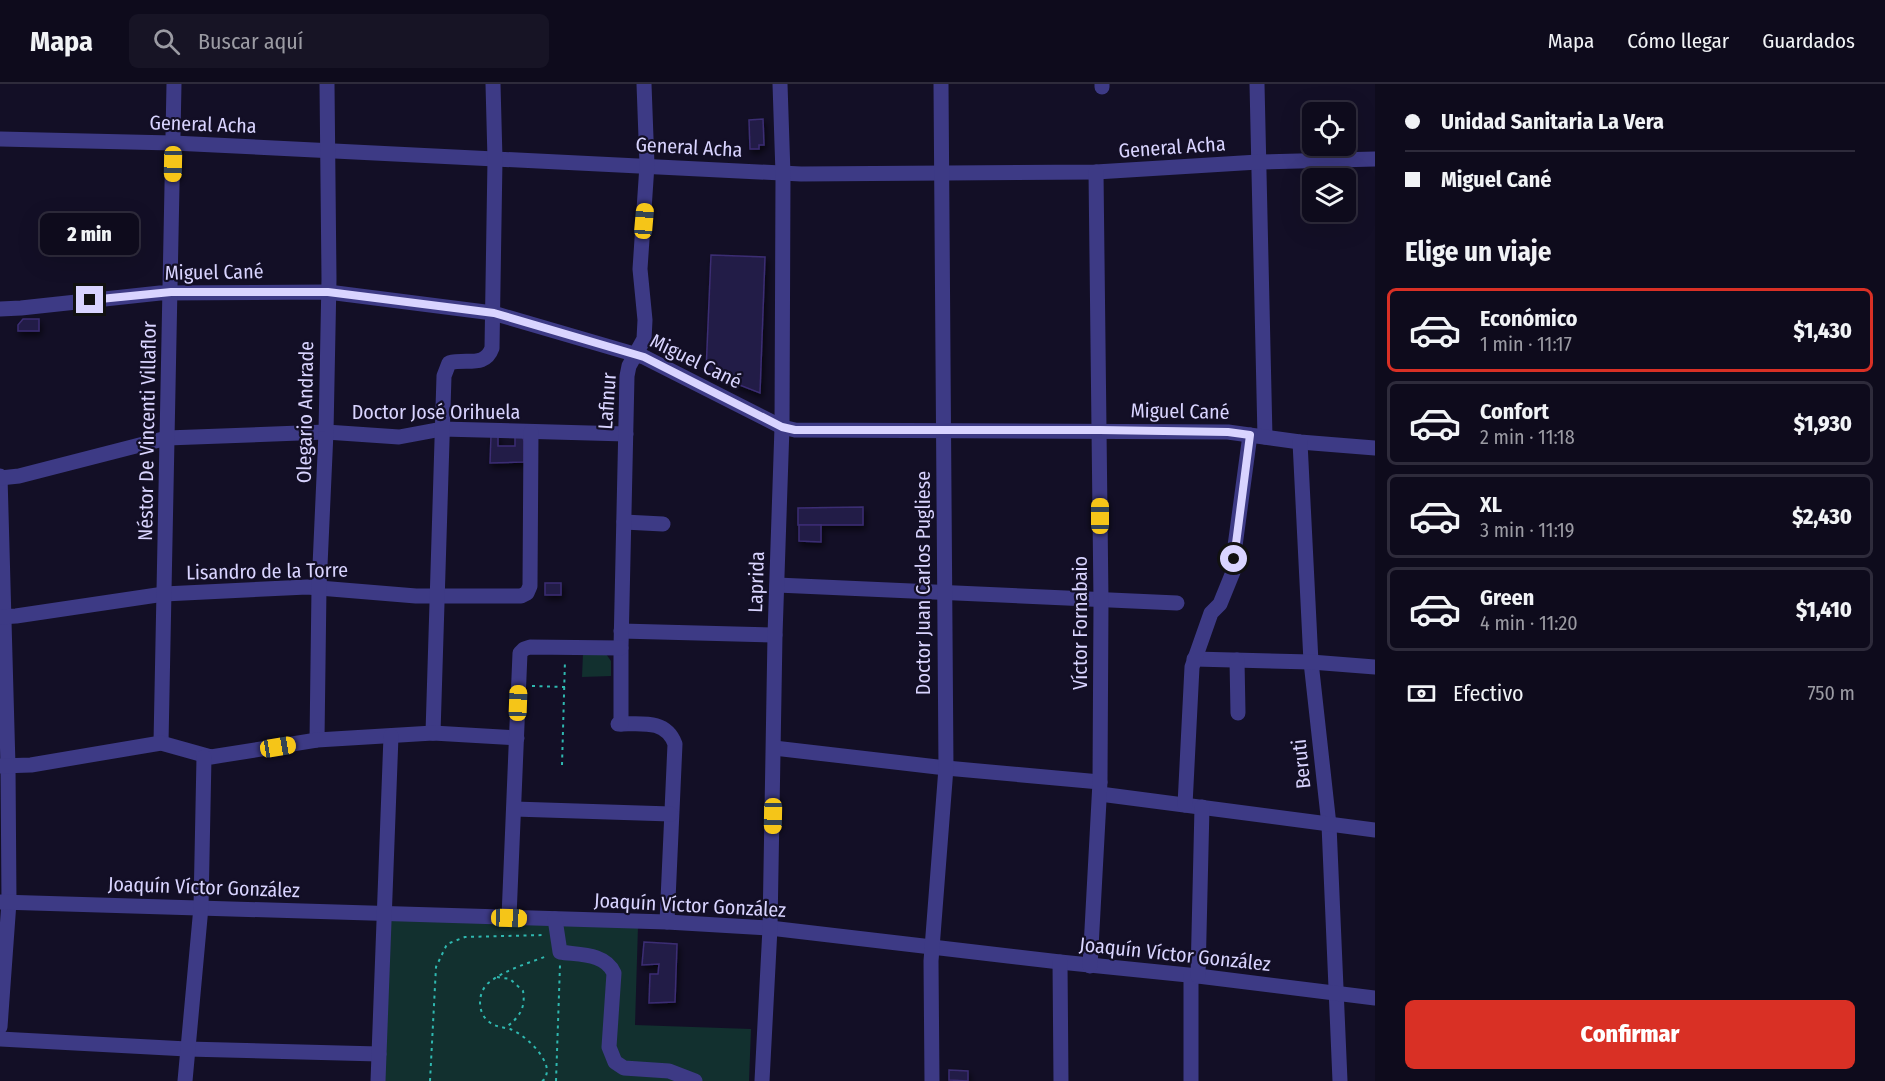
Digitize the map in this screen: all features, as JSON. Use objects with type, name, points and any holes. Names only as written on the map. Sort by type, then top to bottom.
[{"type":"street","name":"Néstor De Vincenti Villaflor","points":[[161,743],[174,84]]},
{"type":"street","name":"Olegario Andrade","points":[[317,740],[319,588],[326,432],[327,84]]},
{"type":"street","points":[[433,733],[444,376],[449,363],[456,360],[484,360],[492,348],[495,159],[493,84]]},
{"type":"street","name":"Lafinur","points":[[644,84],[647,165],[640,269],[645,320],[644,339],[629,366],[627,376],[619,724],[658,726],[665,728],[671,734],[675,744],[671,814]]},
{"type":"street","name":"Laprida","points":[[762,1081],[770,928],[782,427],[783,174],[780,84]]},
{"type":"street","name":"Doctor Juan Carlos Pugliese","points":[[933,1081],[932,946],[946,768],[941,84]]},
{"type":"street","points":[[1185,805],[1194,659],[1211,613],[1220,604],[1233,572],[1235,546],[1258,436],[1257,84]]},
{"type":"street","name":"General Acha","points":[[0,139],[173,143],[647,165],[783,174],[1096,172],[1258,162],[1375,159]]},
{"type":"street","name":"Víctor Fornabaio","points":[[1090,966],[1100,788],[1100,430],[1096,172]]},
{"type":"street","name":"Miguel Cané","points":[[0,309],[171,292],[328,292],[494,313],[636,354],[782,427],[795,430],[1228,432],[1300,442],[1375,448]]},
{"type":"street","name":"Doctor José Orihuela","points":[[0,477],[19,476],[167,438],[326,432],[399,437],[442,429],[626,434]]},
{"type":"street","name":"Lisandro de la Torre","points":[[2,616],[164,594],[319,588],[438,596],[521,596],[527,593],[530,586],[531,432]]},
{"type":"street","name":"Beruti","points":[[1300,442],[1311,662],[1329,825],[1340,1081]]},
{"type":"street","points":[[0,477],[5,902],[0,1027]]},
{"type":"street","points":[[624,522],[663,524]]},
{"type":"street","points":[[777,585],[1177,603]]},
{"type":"street","points":[[621,631],[776,635]]},
{"type":"street","points":[[509,918],[519,658],[524,649],[530,647],[621,648]]},
{"type":"street","points":[[1194,659],[1311,662],[1375,667]]},
{"type":"street","points":[[1237,660],[1238,713]]},
{"type":"street","points":[[4,766],[31,765],[161,743],[204,757],[218,757],[317,740],[433,733],[517,738]]},
{"type":"street","points":[[378,1081],[391,736]]},
{"type":"street","points":[[774,748],[1100,788],[1185,805],[1375,830]]},
{"type":"street","points":[[184,1081],[201,907],[204,757]]},
{"type":"street","points":[[1191,1081],[1202,807]]},
{"type":"street","points":[[513,808],[671,814],[668,922]]},
{"type":"street","name":"Joaquín Víctor González","points":[[5,902],[509,918],[556,927],[668,922],[770,928],[1375,998]]},
{"type":"street","points":[[556,927],[560,952],[597,957],[611,966],[614,980],[609,1047],[615,1062],[624,1068],[669,1071],[695,1081]]},
{"type":"street","points":[[1059,962],[1061,1081]]},
{"type":"street","points":[[0,1039],[188,1049],[379,1054]]},
{"type":"path","points":[[562,765],[565,648]]},
{"type":"path","points":[[519,686],[565,687]]},
{"type":"path","points":[[430,1081],[436,967],[447,944],[465,937],[556,927]]},
{"type":"path","points":[[542,1081],[545,1079],[547,1070],[532,1044],[522,1035],[497,1027],[488,1021],[482,1014],[481,994],[488,982],[497,977],[550,954],[560,952],[556,1081]]},
{"type":"path","points":[[497,977],[510,979],[523,991],[524,999],[520,1014],[505,1028]]},
{"type":"path","points":[[547,1070],[556,1070]]},
{"type":"green space","points":[[583,653],[606,654],[611,661],[611,676],[582,677]]},
{"type":"green space","points":[[390,919],[638,926],[635,1025],[751,1029],[749,1081],[384,1081]]},
{"type":"building","points":[[763,119],[764,145],[759,145],[759,149],[750,149],[749,120]]},
{"type":"building","points":[[711,255],[765,257],[760,393],[706,372]]},
{"type":"building","points":[[23,319],[39,319],[39,331],[18,331],[18,325]]},
{"type":"building","points":[[515,435],[522,435],[524,441],[524,462],[490,463],[491,436],[498,436],[498,446],[515,446]]},
{"type":"building","points":[[863,507],[863,525],[798,525],[798,508]]},
{"type":"building","points":[[799,525],[821,525],[821,542],[799,541]]},
{"type":"building","points":[[545,583],[561,583],[561,595],[545,595]]},
{"type":"building","points":[[644,942],[677,944],[675,1002],[649,1003],[650,974],[658,974],[659,964],[642,965]]},
{"type":"building","points":[[949,1070],[968,1071],[968,1081],[949,1080]]},
{"type":"route","points":[[90,300],[171,292],[328,292],[494,313],[644,357],[782,427],[795,430],[1100,430],[1228,432],[1250,435],[1234,559]]}]
